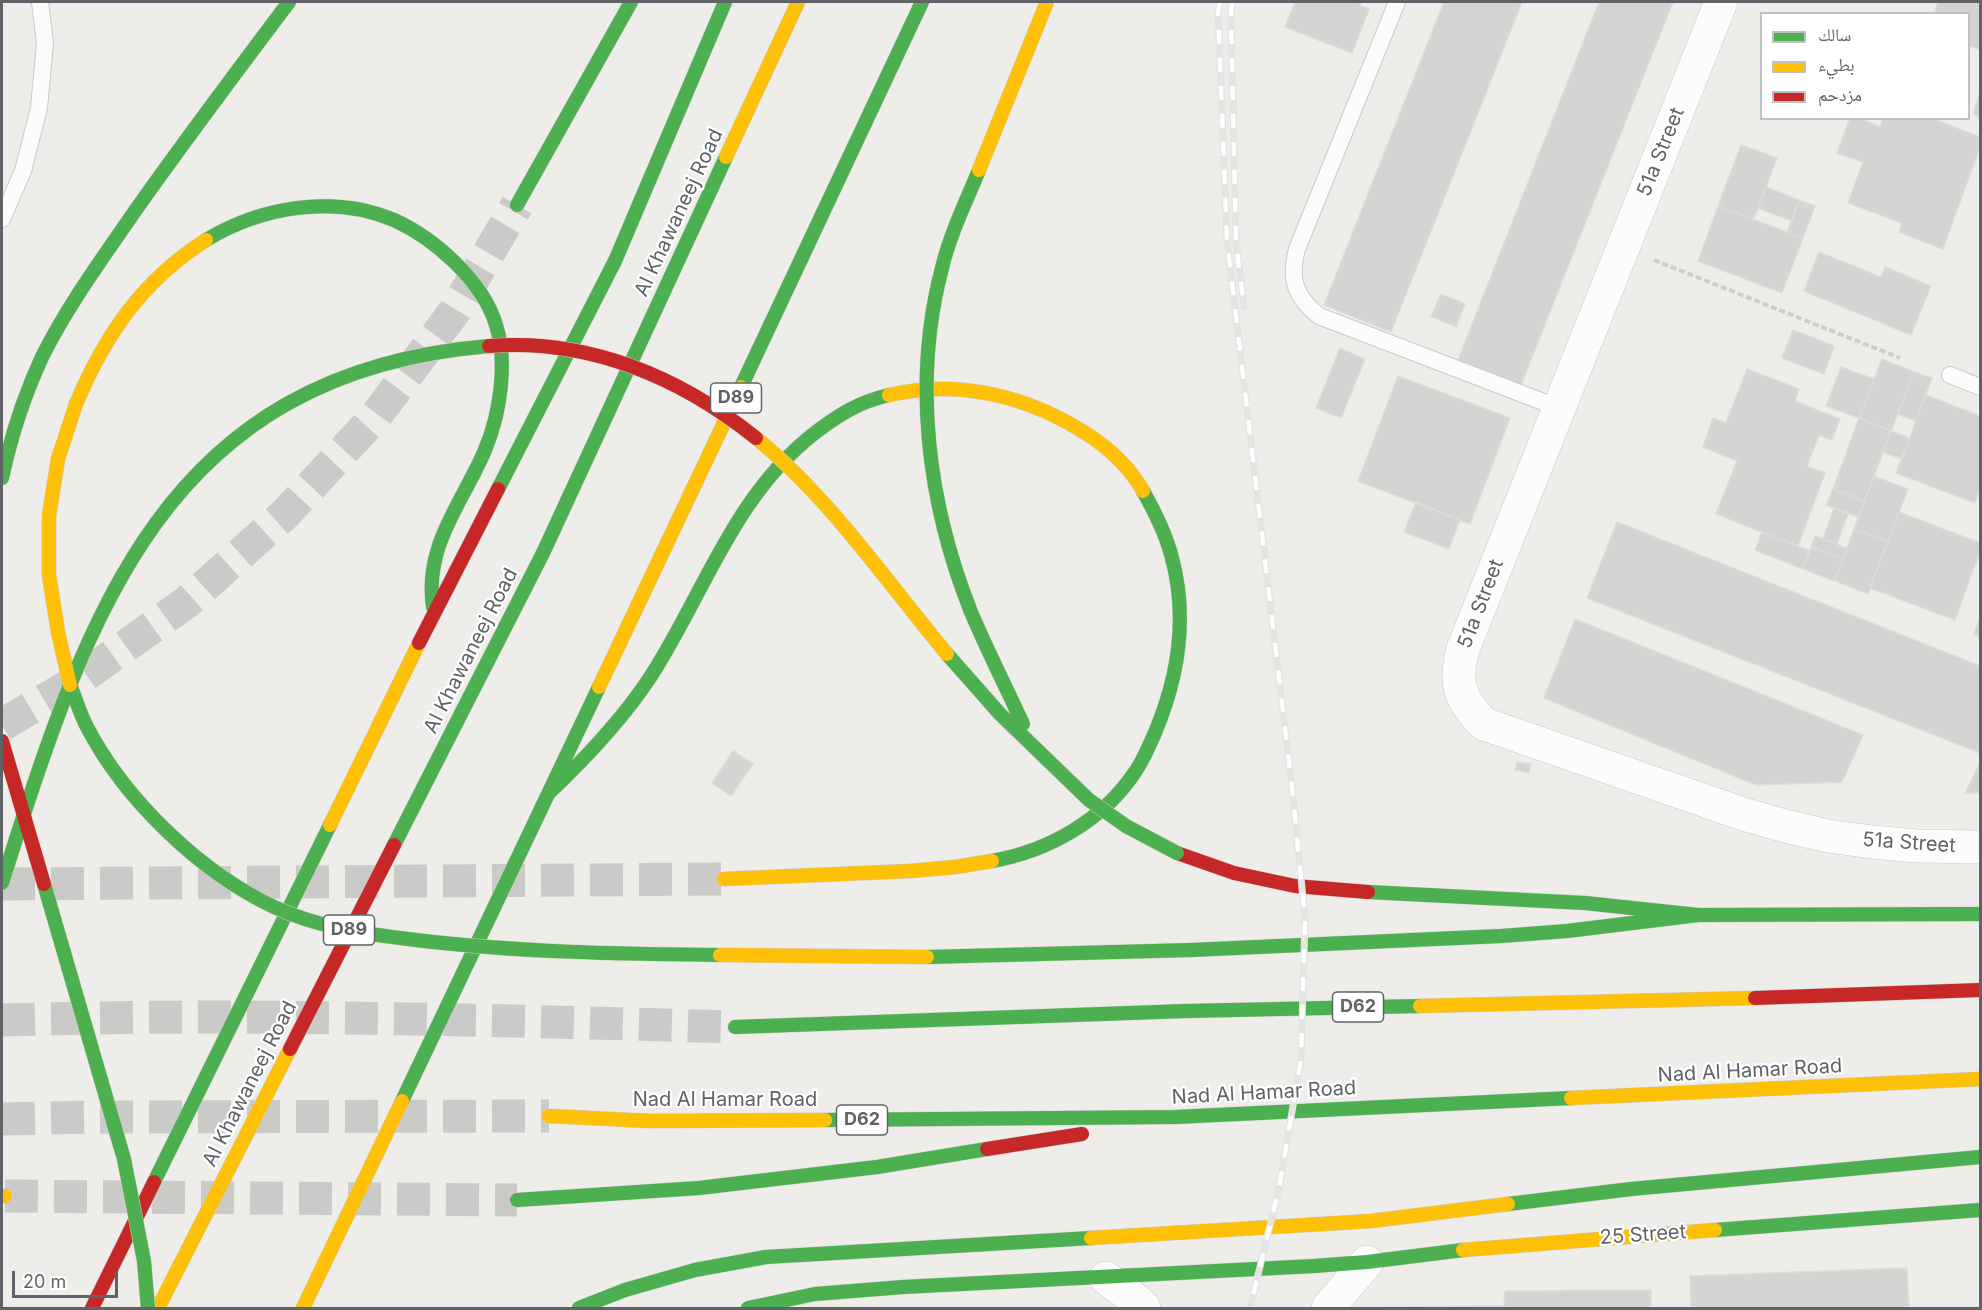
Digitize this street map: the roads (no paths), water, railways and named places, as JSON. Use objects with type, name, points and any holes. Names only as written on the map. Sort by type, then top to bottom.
[{"type":"main road","points":[[2,478],[8,449],[22,405],[39,363],[61,322],[158,178],[289,2]]},
{"type":"main road","points":[[516,205],[632,2]]},
{"type":"main road","points":[[92,1308],[434,613],[615,261],[725,2]]},
{"type":"main road","name":"Al Khawaneej Road","points":[[158,1308],[543,553],[798,2]]},
{"type":"main road","name":"D89","points":[[303,1308],[922,2]]},
{"type":"main road","points":[[1035,747],[964,596],[945,530],[931,466],[926,398],[929,332],[942,267],[1047,2]]},
{"type":"main road","points":[[434,613],[431,584],[434,560],[442,536],[485,449],[497,411],[500,373],[499,334],[484,297],[459,266],[429,239],[395,220],[357,208],[318,206],[279,210],[235,225],[197,245],[171,264],[146,290],[120,321],[95,361],[76,404],[56,470],[49,516],[49,575],[69,681],[87,727],[114,769],[164,830],[211,870],[274,907],[314,922],[355,932],[443,943],[589,954],[924,957],[1191,950],[1501,936],[1600,928],[1698,915]]},
{"type":"main road","points":[[2,883],[54,726],[95,626],[125,569],[148,533],[203,467],[235,438],[270,413],[306,393],[346,376],[387,362],[428,353],[471,347],[523,345],[555,347],[596,354],[637,366],[676,383],[712,404],[746,429],[809,486],[939,644],[1002,716],[1065,780],[1100,808],[1137,833],[1177,853],[1234,873],[1295,886],[1403,895],[1585,903],[1698,915],[1980,914]]},
{"type":"main road","points":[[549,793],[583,761],[606,735],[651,676],[681,626],[719,551],[752,497],[779,465],[818,430],[862,402],[914,389],[967,388],[1020,399],[1069,421],[1114,453],[1148,498],[1172,552],[1182,608],[1178,666],[1162,722],[1135,773],[1096,816],[1047,846],[992,862],[933,870],[724,879]]},
{"type":"main road","points":[[2,741],[124,1159],[144,1261],[148,1308]]},
{"type":"main road","name":"D62","points":[[735,1027],[1174,1011],[1876,995],[1980,990]]},
{"type":"main road","name":"Nad Al Hamar Road","points":[[549,1116],[650,1121],[1175,1117],[1980,1079]]},
{"type":"main road","points":[[517,1200],[699,1188],[865,1168],[1175,1117]]},
{"type":"main road","points":[[579,1308],[625,1290],[695,1270],[766,1257],[850,1250],[1371,1221],[1631,1189],[1980,1157]]},
{"type":"main road","name":"25 Street","points":[[748,1308],[815,1294],[903,1287],[1106,1278],[1367,1262],[1484,1247],[1980,1210]]},
{"type":"street","name":"51a Street","points":[[1721,2],[1463,648],[1458,669],[1460,690],[1469,709],[1484,724],[1743,814],[1828,836],[1917,846],[1980,847]]},
{"type":"street","points":[[1328,1308],[1367,1262]]},
{"type":"street","points":[[1106,1278],[1144,1308]]},
{"type":"lane","points":[[2,219],[23,171],[39,108],[45,43],[40,2]]},
{"type":"lane","points":[[1397,2],[1297,249],[1293,264],[1298,294],[1307,307],[1319,316],[1559,408]]},
{"type":"lane","points":[[1950,375],[1980,387]]},
{"type":"tunnel","points":[[2,725],[80,679],[187,602],[285,514],[375,417],[454,312],[517,205]]},
{"type":"tunnel","points":[[2,884],[724,879]]},
{"type":"tunnel","points":[[2,1020],[277,1017],[735,1027]]},
{"type":"tunnel","points":[[2,1119],[549,1116]]},
{"type":"tunnel","points":[[5,1196],[517,1200]]},
{"type":"railway","points":[[1220,2],[1218,12],[1227,241],[1292,787],[1305,918],[1301,1059],[1279,1188],[1250,1308]]},
{"type":"railway","points":[[1232,2],[1236,243],[1244,307]]}]
